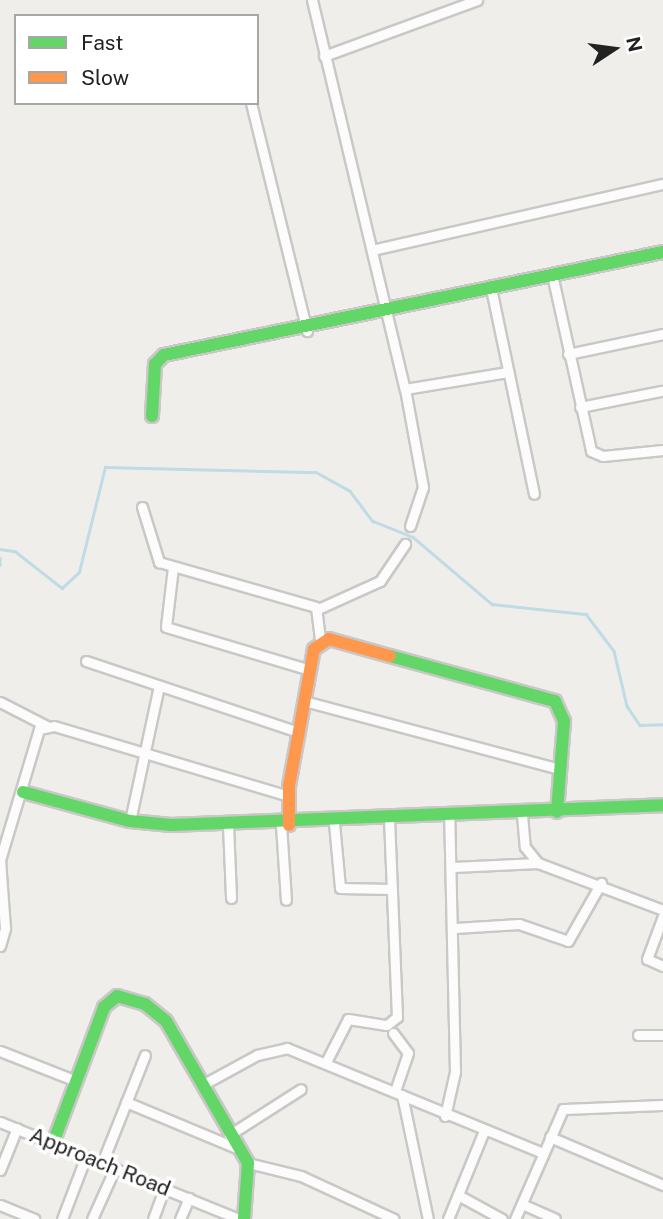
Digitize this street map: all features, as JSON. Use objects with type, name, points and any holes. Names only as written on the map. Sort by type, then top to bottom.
[{"type":"street","points":[[312,0],[405,389],[423,487],[410,526]]},
{"type":"street","points":[[324,56],[477,0]]},
{"type":"street","points":[[251,105],[307,331]]},
{"type":"street","points":[[372,250],[663,184]]},
{"type":"street","points":[[152,416],[158,358],[492,293],[663,253]]},
{"type":"street","points":[[553,278],[580,407],[597,454],[663,450]]},
{"type":"street","points":[[492,293],[534,494]]},
{"type":"street","points":[[568,354],[663,334]]},
{"type":"street","points":[[405,389],[508,372]]},
{"type":"street","points":[[580,407],[661,391]]},
{"type":"street","points":[[142,507],[154,555],[173,568],[318,609],[380,581],[405,544]]},
{"type":"street","points":[[173,568],[166,627],[310,670]]},
{"type":"street","points":[[286,900],[285,825],[303,701],[320,640],[318,609]]},
{"type":"street","points":[[320,640],[555,701],[564,721],[557,813]]},
{"type":"street","points":[[86,661],[158,690],[298,732]]},
{"type":"street","points":[[131,821],[141,752],[158,690]]},
{"type":"street","points":[[303,701],[559,769]]},
{"type":"street","points":[[0,702],[47,726],[289,796]]},
{"type":"street","points":[[0,946],[1,848],[23,792],[35,735],[47,726]]},
{"type":"street","points":[[23,792],[131,821],[228,825],[522,815],[663,805]]},
{"type":"street","points":[[522,815],[525,847],[538,863]]},
{"type":"street","points":[[444,1116],[455,1072],[455,928],[449,817]]},
{"type":"street","points":[[326,1062],[348,1019],[396,1021],[389,820]]},
{"type":"street","points":[[334,823],[340,888],[392,889]]},
{"type":"street","points":[[228,825],[230,898]]},
{"type":"street","points":[[453,867],[538,863],[601,883],[663,910]]},
{"type":"street","points":[[455,928],[519,925],[568,941],[601,883]]},
{"type":"street","points":[[663,916],[647,959],[663,966]]},
{"type":"street","points":[[53,1143],[104,1007],[117,996],[145,1004],[166,1021],[229,1135],[248,1163],[242,1219]]},
{"type":"street","points":[[393,1032],[408,1053],[399,1093],[428,1219]]},
{"type":"street","points":[[638,1035],[663,1035]]},
{"type":"street","points":[[202,1085],[280,1048],[326,1062],[399,1093],[444,1116],[543,1153]]},
{"type":"street","points":[[0,1051],[76,1081]]},
{"type":"street","points":[[102,1163],[145,1055]]},
{"type":"street","points":[[229,1135],[301,1089]]},
{"type":"street","points":[[127,1102],[239,1149]]},
{"type":"street","points":[[515,1219],[550,1137],[568,1107],[663,1105]]},
{"type":"street","name":"Approach Road","points":[[0,1122],[242,1219]]},
{"type":"street","points":[[0,1170],[17,1128]]},
{"type":"street","points":[[448,1219],[484,1131]]},
{"type":"street","points":[[550,1137],[663,1185]]},
{"type":"street","points":[[62,1219],[86,1156]]},
{"type":"street","points":[[248,1163],[301,1176],[394,1219]]},
{"type":"street","points":[[92,1219],[115,1168]]},
{"type":"street","points":[[153,1219],[164,1188]]},
{"type":"street","points":[[458,1195],[502,1219]]},
{"type":"street","points":[[180,1219],[189,1198]]},
{"type":"street","points":[[522,1204],[555,1219]]},
{"type":"street","points":[[0,1205],[34,1219]]},
{"type":"waterway","points":[[0,549],[15,551],[62,588],[79,572],[105,467],[316,472],[350,491],[373,521],[413,537],[492,604],[586,614],[614,651],[627,706],[640,725],[663,724]]},
{"type":"waterway","points":[[0,558],[0,565]]},
{"type":"traffic: fast","points":[[152,416],[155,364],[164,355],[663,252]]},
{"type":"traffic: fast","points":[[390,656],[555,701],[564,721],[557,812]]},
{"type":"traffic: fast","points":[[23,792],[130,821],[171,825],[663,805]]},
{"type":"traffic: fast","points":[[53,1143],[104,1007],[117,996],[145,1004],[166,1021],[248,1163],[244,1219]]},
{"type":"traffic: slow","points":[[289,825],[289,786],[314,649],[329,639],[390,656]]}]
